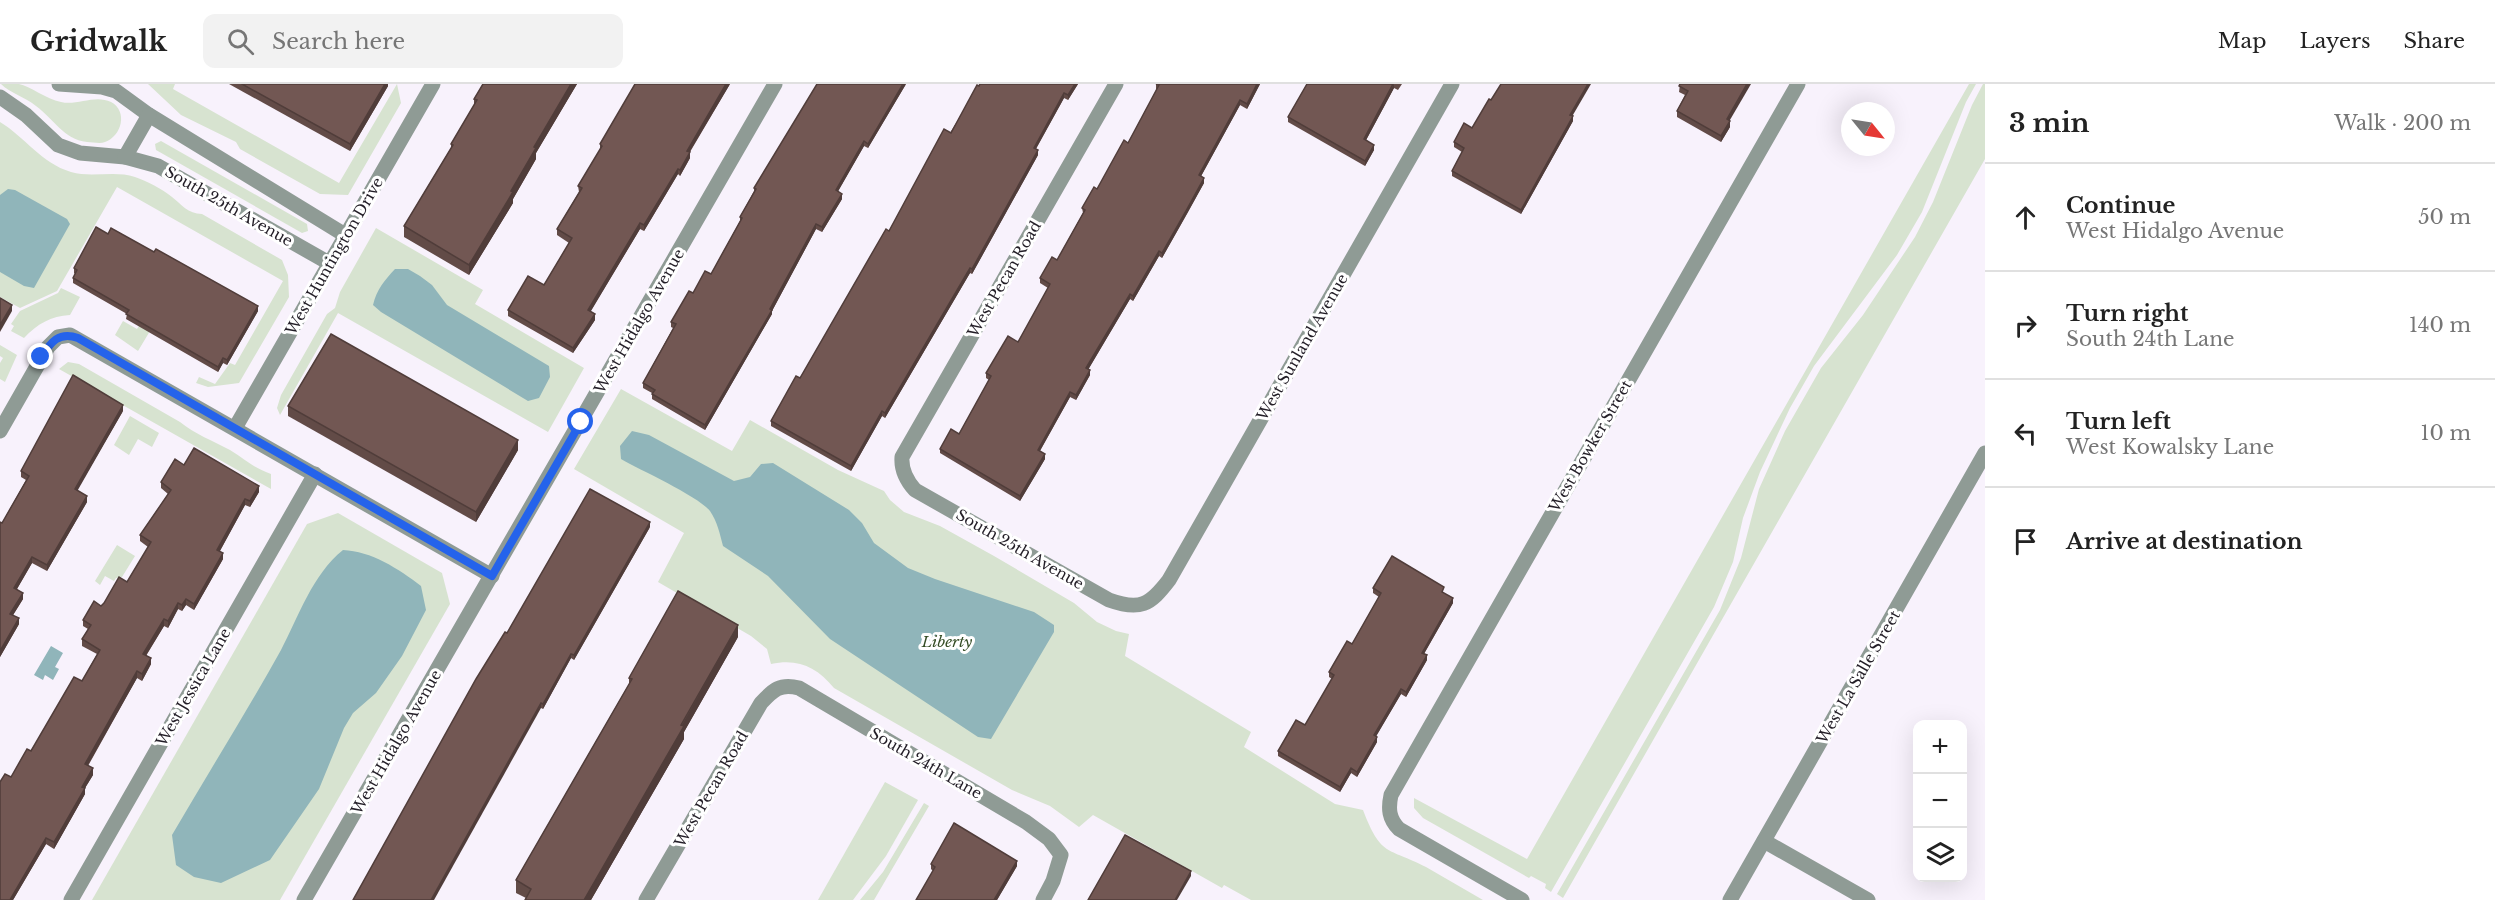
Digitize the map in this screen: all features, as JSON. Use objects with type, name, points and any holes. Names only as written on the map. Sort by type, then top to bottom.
[{"type":"street","points":[[59,84],[102,87],[116,91],[149,116],[345,235]]},
{"type":"street","name":"West Huntington Drive","points":[[235,428],[433,84]]},
{"type":"street","name":"West Hidalgo Avenue","points":[[304,900],[775,84]]},
{"type":"street","name":"West Pecan Road","points":[[905,475],[902,457],[1116,84]]},
{"type":"street","name":"West Sunland Avenue","points":[[1144,605],[1158,594],[1169,580],[1452,84]]},
{"type":"street","name":"West Bowker Street","points":[[1522,900],[1405,833],[1394,824],[1388,809],[1395,786],[1798,84]]},
{"type":"street","name":"South 25th Avenue","points":[[0,97],[26,115],[50,139],[68,150],[125,157],[165,170],[329,263]]},
{"type":"street","points":[[125,157],[149,116]]},
{"type":"street","points":[[0,431],[43,354],[52,342],[63,335],[70,335],[492,576]]},
{"type":"street","name":"West La Salle Street","points":[[1730,900],[1985,453]]},
{"type":"street","name":"West Jessica Lane","points":[[71,900],[315,474]]},
{"type":"street","name":"South 25th Avenue","points":[[905,475],[915,490],[1109,600],[1128,606],[1144,605]]},
{"type":"street","name":"West Pecan Road","points":[[646,900],[761,703],[772,691],[782,685]]},
{"type":"street","name":"South 24th Lane","points":[[782,685],[799,688],[1026,822],[1049,839],[1060,855],[1056,874],[1043,900]]},
{"type":"street","points":[[1764,841],[1868,900]]},
{"type":"green space","points":[[1,84],[23,85],[50,98],[67,103],[99,99],[111,102],[120,111],[119,129],[111,139],[103,143],[87,142],[71,137],[32,103]]},
{"type":"green space","points":[[148,84],[175,84],[173,89],[339,183],[397,84],[401,103],[348,195],[320,194],[240,149],[236,142],[181,115]]},
{"type":"green space","points":[[1969,84],[1976,84],[1966,102],[1922,212],[1897,255],[1814,366],[1790,408],[1760,472],[1743,518],[1733,562],[1714,607],[1551,892],[1545,888],[1546,884],[1531,876],[1529,878],[1423,818],[1414,808],[1414,798],[1527,859]]},
{"type":"green space","points":[[1985,84],[1985,159],[1563,898],[1557,894],[1720,610],[1741,558],[1759,489],[1785,431],[1821,368],[1863,315],[1915,237],[1933,202],[1972,105]]},
{"type":"green space","points":[[0,122],[60,168],[79,174],[120,174],[140,179],[164,191],[189,210],[202,214],[282,260],[288,275],[289,297],[239,383],[208,387],[196,383],[199,377],[215,384],[230,363],[235,365],[283,281],[117,187],[57,291],[20,308],[0,297]]},
{"type":"green space","points":[[161,141],[307,224],[308,231],[302,233],[156,150],[155,144]]},
{"type":"green space","points":[[376,228],[483,290],[475,304],[584,368],[548,432],[338,313],[280,415],[277,408],[281,395],[327,314],[335,308],[340,292]]},
{"type":"green space","points":[[61,288],[80,297],[70,315],[45,322],[24,338],[11,331],[14,326],[11,324],[20,311],[58,293]]},
{"type":"green space","points":[[143,320],[153,326],[138,351],[115,335],[123,321],[137,329]]},
{"type":"green space","points":[[0,345],[17,355],[5,382],[0,379],[0,363],[3,358],[0,356]]},
{"type":"green space","points":[[68,362],[79,364],[271,474],[271,489],[59,369]]},
{"type":"green space","name":"Liberty","points":[[621,389],[732,451],[750,420],[838,470],[884,491],[890,500],[904,512],[940,526],[994,556],[1074,603],[1097,622],[1129,634],[1125,656],[1251,732],[1244,747],[1335,804],[1363,810],[1375,836],[1387,849],[1426,867],[1483,900],[1251,900],[1224,885],[1222,888],[1093,815],[1079,827],[1050,806],[1012,790],[834,688],[821,675],[806,666],[790,662],[771,664],[767,649],[751,636],[658,582],[684,533],[574,469]]},
{"type":"green space","points":[[130,416],[159,433],[152,447],[138,439],[129,455],[114,445]]},
{"type":"green space","points":[[338,513],[442,573],[450,604],[280,900],[92,900],[307,524]]},
{"type":"green space","points":[[117,545],[135,556],[122,577],[114,581],[105,576],[100,585],[95,581]]},
{"type":"green space","points":[[885,782],[918,800],[886,856],[853,900],[818,900]]},
{"type":"green space","points":[[924,803],[929,806],[874,900],[860,900],[883,872]]},
{"type":"water","points":[[8,189],[15,190],[67,219],[70,224],[34,288],[24,286],[0,272],[0,195]]},
{"type":"water","points":[[395,269],[408,269],[420,276],[432,285],[447,305],[549,366],[550,377],[539,398],[528,401],[373,305],[381,286]]},
{"type":"water","points":[[632,431],[649,435],[734,481],[750,477],[761,464],[773,463],[849,510],[862,523],[874,543],[908,568],[1034,612],[1054,625],[1054,632],[991,739],[978,737],[830,639],[768,576],[723,546],[715,519],[704,505],[621,459],[620,446]]},
{"type":"water","points":[[343,550],[374,557],[394,567],[421,586],[426,610],[402,656],[376,693],[353,713],[344,728],[319,789],[270,860],[221,883],[194,877],[176,865],[172,835],[268,673],[315,584],[332,560]]},
{"type":"water","points":[[51,646],[63,653],[55,667],[59,669],[53,680],[45,675],[43,680],[34,675]]},
{"type":"building","points":[[242,84],[385,84],[350,144]]},
{"type":"building","points":[[483,84],[571,84],[534,147],[536,148],[511,191],[513,192],[469,265],[404,226],[453,145],[451,144],[477,100],[474,99]]},
{"type":"building","points":[[635,84],[726,84],[687,151],[690,152],[680,170],[678,169],[644,225],[640,223],[588,310],[595,314],[573,348],[508,310],[528,276],[544,285],[572,238],[557,229],[582,188],[578,186]]},
{"type":"building","points":[[817,84],[903,84],[868,144],[864,141],[836,190],[842,194],[822,227],[816,224],[770,309],[772,310],[705,425],[652,394],[655,390],[643,383],[676,324],[671,322],[689,291],[693,293],[705,271],[711,274],[742,218],[740,217],[756,189],[754,188]]},
{"type":"building","points":[[1075,84],[1068,95],[1064,93],[1034,148],[1038,150],[972,269],[970,268],[885,413],[882,411],[851,466],[771,421],[796,376],[800,378],[886,229],[889,231],[944,129],[951,133],[977,85]]},
{"type":"building","points":[[1156,84],[1257,84],[1247,104],[1240,100],[1199,175],[1204,178],[1187,209],[1162,253],[1159,251],[1133,296],[1130,294],[1086,368],[1090,370],[1076,395],[1070,392],[1038,450],[1045,454],[1020,496],[940,449],[951,429],[959,434],[991,376],[986,373],[1008,336],[1018,342],[1050,284],[1040,278],[1052,257],[1057,260],[1085,210],[1082,208],[1094,187],[1097,189],[1124,140],[1128,143],[1159,85]]},
{"type":"building","points":[[1307,84],[1393,84],[1364,139],[1374,145],[1365,161],[1288,117]]},
{"type":"building","points":[[1501,84],[1588,84],[1521,210],[1452,171],[1464,148],[1454,142],[1464,123],[1472,128]]},
{"type":"building","points":[[1680,84],[1747,84],[1727,119],[1730,121],[1721,136],[1677,111],[1688,91],[1679,86]]},
{"type":"building","points":[[96,227],[108,234],[111,228],[154,252],[156,249],[258,306],[227,360],[223,358],[218,367],[126,314],[129,310],[73,278],[77,270],[74,268]]},
{"type":"building","points":[[0,298],[12,305],[0,325]]},
{"type":"building","points":[[331,334],[518,440],[476,512],[288,406]]},
{"type":"building","points":[[73,375],[123,405],[75,489],[87,496],[47,565],[32,557],[14,588],[23,593],[10,614],[19,618],[0,651],[0,522],[2,523],[29,476],[21,471]]},
{"type":"building","points":[[194,448],[259,486],[250,501],[245,499],[217,550],[223,553],[194,604],[186,599],[182,605],[178,603],[168,621],[164,619],[143,654],[151,658],[142,674],[137,671],[85,764],[93,768],[82,787],[85,788],[54,842],[46,838],[10,900],[0,900],[0,782],[5,774],[11,777],[27,749],[31,751],[74,677],[82,681],[100,650],[82,639],[91,625],[83,620],[94,601],[101,606],[104,603],[119,577],[127,582],[151,542],[140,535],[171,490],[161,482],[175,459],[184,465]]},
{"type":"building","points":[[590,489],[650,522],[574,655],[571,654],[543,704],[541,703],[431,900],[353,900],[476,679],[505,632],[507,633]]},
{"type":"building","points":[[1392,556],[1444,587],[1442,592],[1453,598],[1422,653],[1427,655],[1406,692],[1401,689],[1374,735],[1377,737],[1357,772],[1351,768],[1340,787],[1278,751],[1296,720],[1305,725],[1334,675],[1329,672],[1347,641],[1352,644],[1381,593],[1373,588]]},
{"type":"building","points":[[678,591],[738,625],[681,725],[684,726],[584,900],[525,900],[531,889],[516,880],[632,679],[629,678]]},
{"type":"building","points":[[954,823],[1017,861],[994,900],[916,900],[935,867],[931,864]]},
{"type":"building","points":[[1125,835],[1191,871],[1175,900],[1088,900]]},
{"type":"route","points":[[41,357],[58,337],[68,335],[78,338],[492,576],[581,422]]}]
